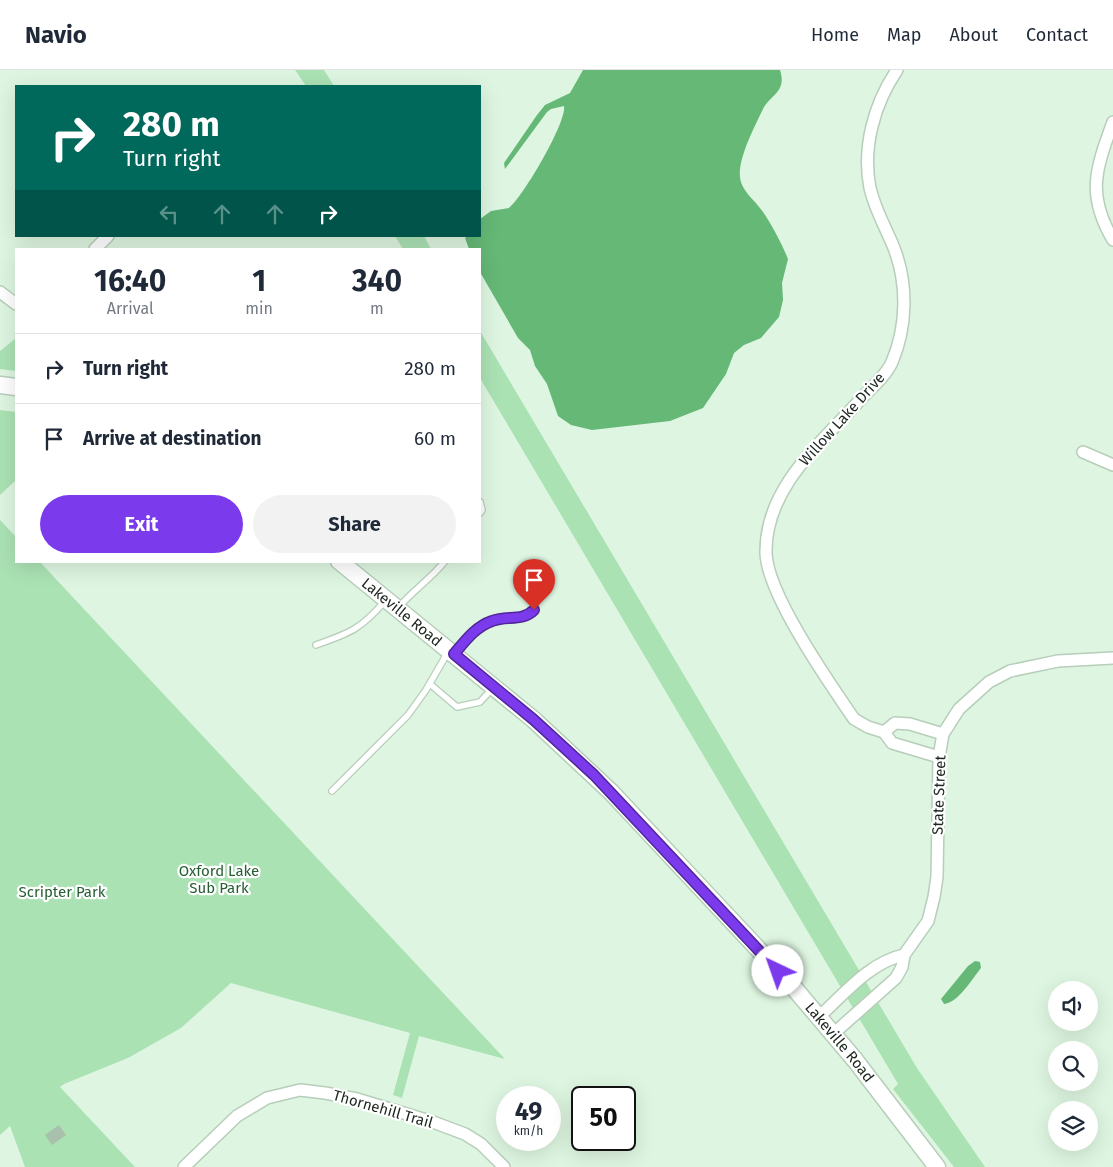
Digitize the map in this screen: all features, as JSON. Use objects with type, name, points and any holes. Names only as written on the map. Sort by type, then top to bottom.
[{"type":"main road","points":[[0,385],[15,387]]},
{"type":"main road","name":"Lakeville Road","points":[[341,563],[553,737],[622,804],[752,942],[819,1017],[932,1165]]},
{"type":"street","name":"Willow Lake Drive","points":[[897,70],[878,103],[871,128],[868,155],[870,187],[879,218],[894,248],[902,276],[904,302],[899,342],[891,364],[805,460],[783,488],[772,510],[766,554],[773,585],[854,719],[868,727],[884,732],[892,743],[939,757]]},
{"type":"street","points":[[1113,122],[1101,156],[1096,197],[1106,228],[1113,240]]},
{"type":"street","points":[[95,248],[107,237]]},
{"type":"street","points":[[0,292],[15,303]]},
{"type":"street","points":[[1083,452],[1113,464]]},
{"type":"street","name":"State Street","points":[[833,1034],[896,978],[902,967],[904,955],[928,922],[937,877],[939,757],[943,734],[959,709],[973,694],[1010,670],[1058,661],[1113,658]]},
{"type":"street","points":[[884,732],[895,723],[910,724],[943,734]]},
{"type":"street","points":[[819,1017],[869,971],[893,958],[904,955]]},
{"type":"street","name":"Thornehill Trail","points":[[184,1167],[237,1116],[267,1098],[300,1090],[325,1092],[357,1099],[433,1122],[465,1134],[481,1144],[504,1167]]},
{"type":"lane","points":[[316,644],[350,634],[372,616],[424,583],[443,563]]},
{"type":"lane","points":[[332,791],[408,715],[451,652],[472,632],[490,621],[500,618],[518,619],[529,615],[534,610],[536,605],[534,589],[523,579]]},
{"type":"lane","points":[[430,684],[457,707],[480,702],[494,687]]},
{"type":"green space","points":[[295,70],[324,70],[333,85],[305,85]]},
{"type":"green space","points":[[396,237],[425,237],[430,248],[402,248]]},
{"type":"green space","points":[[481,333],[917,1068],[985,1167],[954,1167],[893,1089],[898,1084],[481,380]]},
{"type":"green space","points":[[15,339],[15,371],[0,369],[0,351]]},
{"type":"green space","points":[[0,410],[15,412],[15,481],[0,495]]},
{"type":"green space","points":[[0,520],[15,536],[15,563],[41,563],[505,1059],[419,1036],[402,1098],[393,1095],[410,1033],[231,983],[181,1028],[128,1058],[60,1087],[135,1167],[25,1167],[10,1126],[0,1135]]},
{"type":"shaded area","points":[[583,70],[780,70],[782,77],[780,88],[763,109],[744,152],[740,169],[743,187],[770,223],[788,259],[782,283],[783,300],[779,317],[761,338],[744,345],[734,353],[726,374],[703,408],[670,421],[592,430],[571,425],[558,416],[547,384],[535,366],[530,350],[518,338],[481,274],[481,248],[469,248],[465,238],[481,237],[481,218],[491,211],[509,208],[524,190],[552,142],[563,115],[564,106],[547,112],[505,169],[504,163],[545,105],[570,93]]},
{"type":"shaded area","points":[[975,961],[980,962],[981,968],[954,1000],[944,1004],[941,999],[968,966]]},
{"type":"building","points":[[59,1125],[66,1135],[52,1145],[45,1135]]},
{"type":"route","points":[[534,610],[529,615],[518,619],[500,618],[490,621],[472,632],[454,654],[534,720],[594,775],[628,809],[778,971]]},
{"type":"park label","name":"Oxford Lake Sub Park","points":[[219,880]]},
{"type":"park label","name":"Scripter Park","points":[[62,892]]}]
